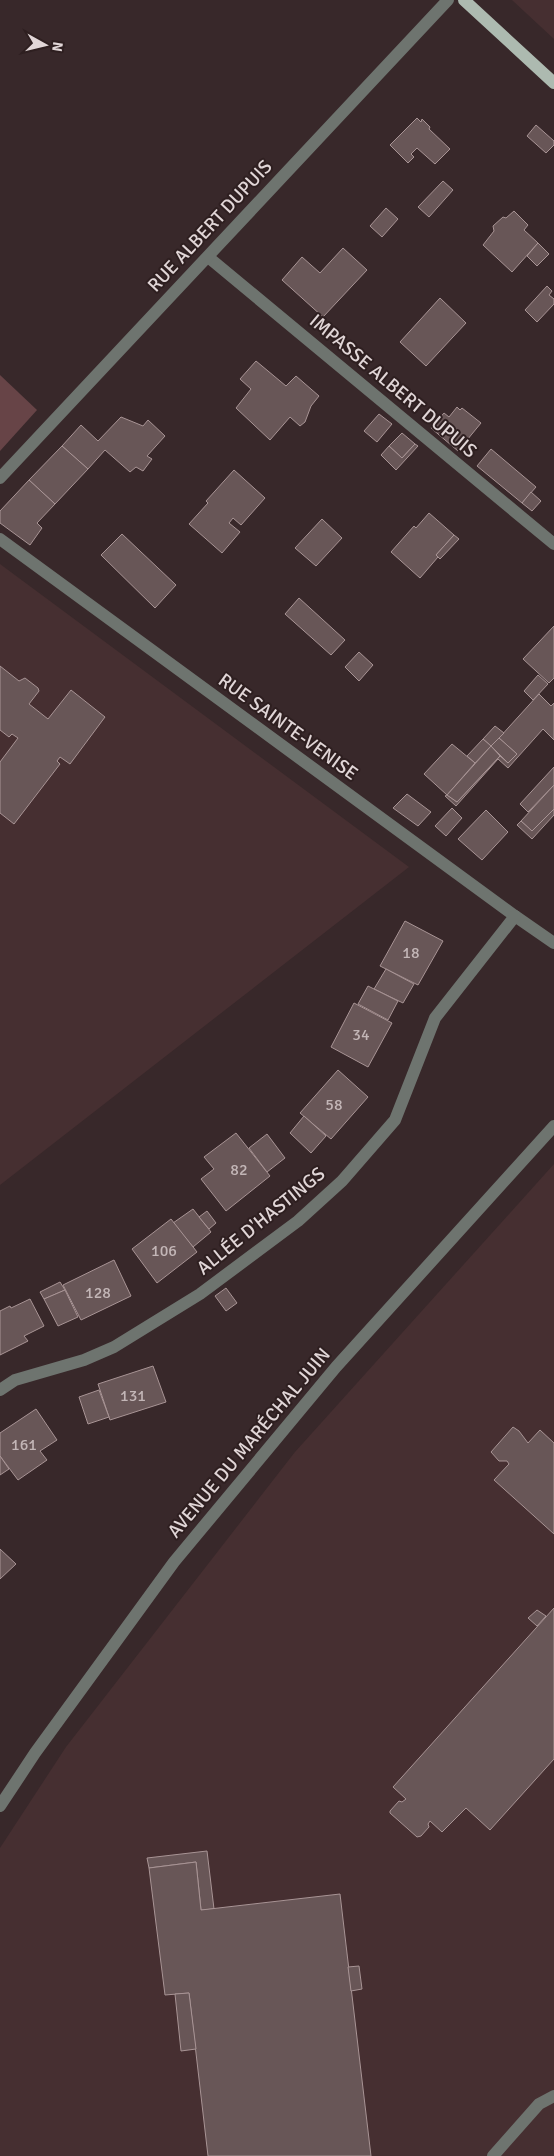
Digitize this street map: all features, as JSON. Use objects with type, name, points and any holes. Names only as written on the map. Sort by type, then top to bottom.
[{"type":"main road","points":[[464,0],[554,83]]},
{"type":"street","name":"RUE ALBERT DUPUIS","points":[[0,478],[448,0]]},
{"type":"street","name":"IMPASSE ALBERT DUPUIS","points":[[208,257],[554,544]]},
{"type":"street","name":"RUE SAINTE-VENISE","points":[[0,539],[514,916],[554,943]]},
{"type":"street","name":"ALLÉE D'HASTINGS","points":[[0,1390],[15,1380],[84,1360],[114,1347],[200,1294],[298,1221],[342,1181],[394,1120],[435,1018],[514,916]]},
{"type":"street","name":"AVENUE DU MARÉCHAL JUIN","points":[[0,1806],[35,1753],[174,1562],[336,1367],[554,1126]]},
{"type":"street","points":[[493,2156],[540,2104],[554,2096]]},
{"type":"shaded area","points":[[512,0],[554,0],[554,39]]},
{"type":"shaded area","points":[[0,375],[37,410],[0,451]]},
{"type":"shaded area","points":[[0,564],[409,867],[0,1185]]},
{"type":"shaded area","points":[[554,1164],[554,2156],[0,2156],[0,1848],[66,1747],[295,1452]]},
{"type":"building","points":[[417,118],[421,122],[422,119],[430,127],[429,129],[450,149],[435,164],[417,148],[411,154],[414,157],[408,163],[390,145]]},
{"type":"building","points":[[536,125],[554,141],[554,145],[546,153],[527,136]]},
{"type":"building","points":[[443,181],[453,190],[429,217],[418,207]]},
{"type":"building","points":[[386,208],[398,219],[382,237],[370,226]]},
{"type":"building","points":[[514,211],[528,225],[524,230],[538,243],[512,272],[483,245],[494,231],[493,226],[503,217],[506,218]]},
{"type":"building","points":[[538,243],[549,254],[537,266],[527,256]]},
{"type":"building","points":[[343,248],[367,270],[323,317],[282,280],[302,257],[320,273]]},
{"type":"building","points":[[547,286],[552,291],[549,295],[554,299],[554,304],[537,322],[525,310]]},
{"type":"building","points":[[440,298],[466,323],[426,366],[400,342]]},
{"type":"building","points":[[256,361],[286,386],[296,376],[319,396],[311,406],[305,422],[300,426],[290,417],[270,440],[236,408],[251,389],[240,379]]},
{"type":"building","points":[[457,407],[460,410],[462,408],[481,423],[458,451],[431,428],[444,413],[449,417]]},
{"type":"building","points":[[379,414],[392,424],[377,442],[364,431]]},
{"type":"building","points":[[121,417],[143,426],[148,420],[165,436],[147,456],[152,459],[143,471],[136,467],[130,472],[105,450],[88,469],[62,446],[81,425],[98,441]]},
{"type":"building","points":[[402,433],[415,444],[402,458],[389,446]]},
{"type":"building","points":[[415,444],[418,446],[396,470],[381,455],[389,446],[402,458]]},
{"type":"building","points":[[62,446],[88,469],[55,504],[29,480]]},
{"type":"building","points":[[491,449],[536,487],[522,503],[477,466]]},
{"type":"building","points":[[234,470],[265,498],[241,525],[233,518],[229,523],[240,532],[222,553],[189,524],[208,503],[206,501]]},
{"type":"building","points":[[29,480],[55,504],[37,523],[42,528],[30,545],[0,523],[0,511]]},
{"type":"building","points":[[531,492],[541,501],[532,511],[522,503]]},
{"type":"building","points":[[429,513],[454,535],[436,555],[438,557],[420,578],[391,552],[414,526],[416,528]]},
{"type":"building","points":[[322,519],[342,538],[316,566],[295,548]]},
{"type":"building","points":[[122,534],[176,585],[155,608],[101,555]]},
{"type":"building","points":[[454,535],[459,539],[440,559],[436,555]]},
{"type":"building","points":[[299,598],[345,640],[331,655],[285,614]]},
{"type":"building","points":[[554,626],[554,678],[549,683],[523,659]]},
{"type":"building","points":[[359,652],[373,665],[359,681],[345,667]]},
{"type":"building","points":[[0,666],[19,681],[25,678],[38,688],[39,691],[29,704],[48,719],[71,690],[105,717],[70,764],[60,757],[57,761],[60,764],[14,824],[0,813],[0,762],[18,738],[12,734],[9,737],[0,730]]},
{"type":"building","points":[[538,675],[548,684],[533,700],[524,691]]},
{"type":"building","points":[[539,694],[551,706],[554,703],[554,740],[543,729],[508,768],[498,759],[456,806],[445,796],[447,795],[457,802],[500,756],[508,763],[517,754],[499,738]]},
{"type":"building","points":[[495,726],[504,733],[491,746],[483,739]]},
{"type":"building","points":[[499,738],[517,754],[508,763],[491,746]]},
{"type":"building","points":[[483,739],[491,746],[475,763],[467,756]]},
{"type":"building","points":[[452,744],[475,763],[447,795],[424,774]]},
{"type":"building","points":[[491,746],[500,756],[457,802],[447,795]]},
{"type":"building","points":[[554,767],[554,785],[528,812],[520,804]]},
{"type":"building","points":[[554,785],[554,809],[532,831],[521,821]]},
{"type":"building","points":[[407,794],[431,812],[418,826],[393,808]]},
{"type":"building","points":[[452,808],[462,818],[446,836],[435,826]]},
{"type":"building","points":[[554,809],[554,815],[532,839],[517,825],[521,821],[532,831]]},
{"type":"building","points":[[486,810],[508,832],[482,860],[458,839]]},
{"type":"building","points":[[405,921],[443,941],[418,985],[380,966]]},
{"type":"building","points":[[386,969],[414,984],[403,1003],[374,989]]},
{"type":"building","points":[[368,986],[398,1001],[388,1020],[358,1004]]},
{"type":"building","points":[[354,1003],[392,1023],[368,1067],[331,1047]]},
{"type":"building","points":[[338,1070],[368,1097],[331,1139],[300,1113]]},
{"type":"building","points":[[304,1116],[326,1136],[311,1153],[290,1133]]},
{"type":"building","points":[[236,1133],[270,1176],[226,1211],[201,1179],[214,1169],[204,1157]]},
{"type":"building","points":[[267,1134],[285,1158],[267,1172],[249,1148]]},
{"type":"building","points":[[193,1209],[211,1232],[193,1247],[173,1223]]},
{"type":"building","points":[[207,1211],[216,1223],[209,1229],[199,1217]]},
{"type":"building","points":[[171,1219],[197,1252],[157,1283],[132,1249]]},
{"type":"building","points":[[114,1260],[131,1296],[81,1320],[63,1285]]},
{"type":"building","points":[[60,1282],[65,1290],[44,1299],[40,1292]]},
{"type":"building","points":[[226,1288],[237,1303],[226,1311],[215,1296]]},
{"type":"building","points":[[65,1290],[78,1317],[58,1326],[44,1299]]},
{"type":"building","points":[[30,1299],[44,1326],[24,1336],[28,1341],[0,1355],[0,1311]]},
{"type":"building","points":[[153,1366],[166,1402],[110,1420],[98,1384]]},
{"type":"building","points":[[99,1390],[109,1417],[88,1424],[79,1397]]},
{"type":"building","points":[[36,1409],[57,1440],[40,1451],[47,1460],[18,1480],[0,1456],[0,1433]]},
{"type":"building","points":[[513,1427],[519,1431],[528,1443],[540,1430],[554,1443],[554,1534],[494,1480],[509,1464],[507,1461],[499,1461],[491,1452]]},
{"type":"building","points":[[0,1456],[9,1469],[0,1475]]},
{"type":"building","points":[[0,1549],[16,1564],[0,1579]]},
{"type":"building","points":[[554,1608],[554,1759],[490,1830],[466,1808],[442,1832],[430,1821],[429,1827],[421,1836],[417,1837],[390,1813],[399,1801],[402,1802],[406,1799],[393,1787]]},
{"type":"building","points":[[537,1610],[546,1616],[537,1626],[528,1618]]},
{"type":"building","points":[[207,1851],[214,1909],[201,1910],[196,1862],[149,1868],[147,1858]]},
{"type":"building","points":[[196,1862],[201,1910],[340,1894],[371,2156],[208,2156],[189,1993],[165,1995],[149,1868]]},
{"type":"building","points":[[359,1966],[362,1989],[351,1991],[348,1967]]},
{"type":"building","points":[[189,1993],[196,2049],[181,2051],[175,1994]]}]
